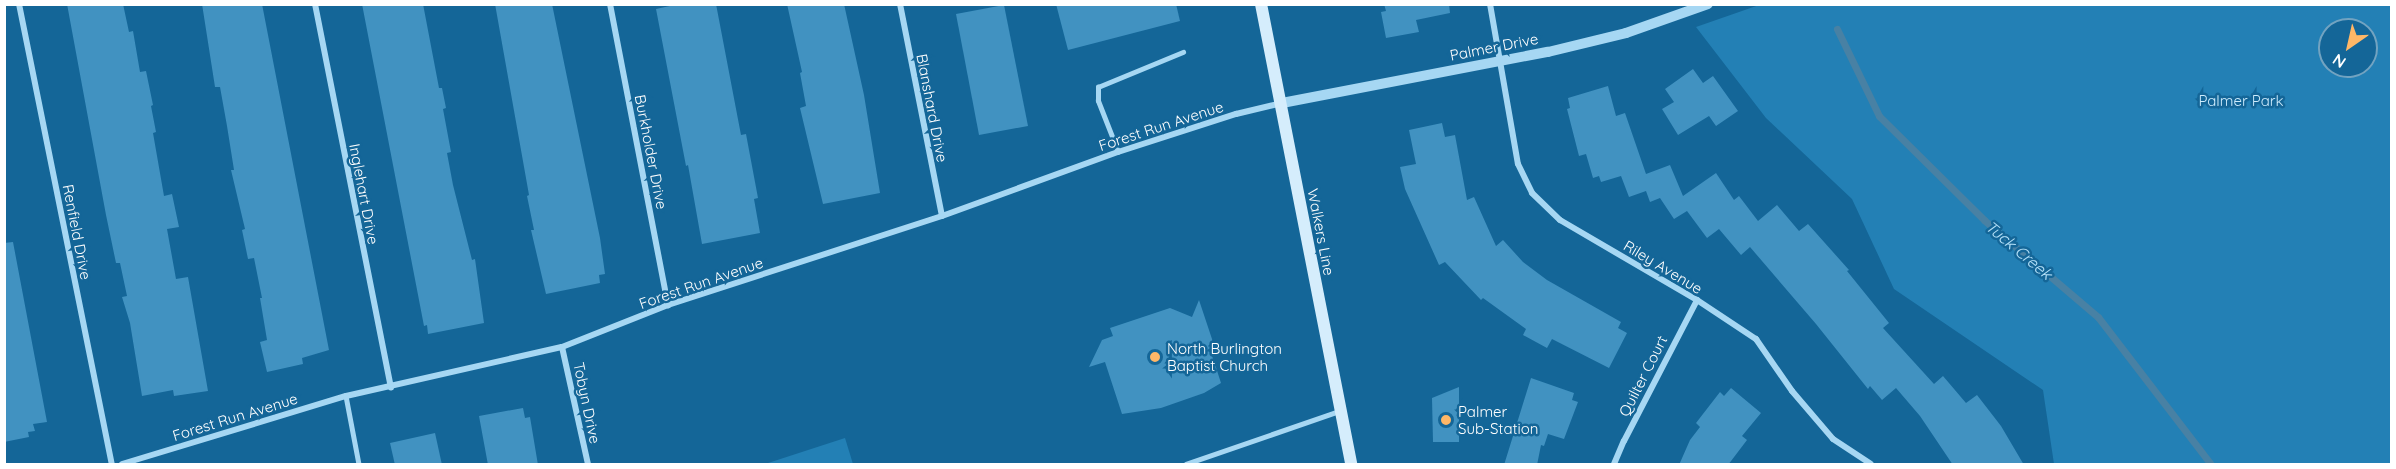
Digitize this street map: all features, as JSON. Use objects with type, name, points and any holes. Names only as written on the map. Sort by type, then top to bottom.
[{"type":"main road","name":"Walkers Line","points":[[1261,4],[1351,465]]},
{"type":"street","name":"Renfield Drive","points":[[19,4],[112,465]]},
{"type":"street","name":"Inglehart Drive","points":[[315,4],[391,388]]},
{"type":"street","name":"Burkholder Drive","points":[[610,4],[668,305]]},
{"type":"street","name":"Blanshard Drive","points":[[900,4],[942,216]]},
{"type":"street","name":"Riley Avenue","points":[[1490,4],[1518,164],[1532,193],[1560,220],[1696,300],[1756,339],[1792,391],[1833,439],[1871,465]]},
{"type":"street","name":"Palmer Drive","points":[[1282,103],[1548,52],[1626,33],[1708,4]]},
{"type":"street","name":"Forest Run Avenue","points":[[122,465],[346,396],[391,388],[562,347],[668,305],[942,216],[1118,152],[1236,114],[1282,103]]},
{"type":"street","name":"Quilter Court","points":[[1614,465],[1696,300]]},
{"type":"street","name":"Tobyn Drive","points":[[562,347],[588,465]]},
{"type":"lane","points":[[1118,152],[1098,101],[1098,87],[1183,52]]},
{"type":"lane","points":[[346,396],[359,465]]},
{"type":"lane","points":[[1186,465],[1340,411]]},
{"type":"green space","name":"Palmer Park","points":[[1762,4],[2391,5],[2391,464],[2054,464],[2043,390],[1894,289],[1852,199],[1766,118],[1696,27]]},
{"type":"green space","points":[[845,438],[853,464],[765,464]]},
{"type":"building","points":[[67,4],[123,4],[129,32],[133,31],[140,72],[146,71],[153,105],[151,106],[156,132],[153,133],[164,196],[172,194],[179,227],[167,229],[176,279],[188,277],[208,391],[174,396],[173,390],[142,396],[130,323],[122,297],[127,296],[120,263],[116,263],[106,215]]},
{"type":"building","points":[[202,4],[262,4],[329,350],[302,358],[303,364],[267,372],[260,342],[267,340],[260,298],[262,298],[254,258],[248,259],[242,230],[245,229],[231,170],[234,170],[227,126],[220,87],[215,87]]},
{"type":"building","points":[[362,4],[423,4],[439,88],[442,88],[446,108],[443,109],[451,152],[447,153],[453,185],[472,260],[475,259],[484,323],[428,334],[427,325],[424,326]]},
{"type":"building","points":[[495,4],[552,4],[600,238],[605,274],[599,275],[600,283],[546,294],[531,230],[534,230],[527,196],[529,195]]},
{"type":"building","points":[[679,4],[716,4],[741,135],[746,134],[758,198],[754,199],[760,233],[702,244],[656,9]]},
{"type":"building","points":[[787,4],[844,4],[864,95],[880,193],[823,204],[800,108],[806,106],[800,73],[802,72]]},
{"type":"building","points":[[1056,4],[1176,4],[1180,21],[1068,50]]},
{"type":"building","points":[[1384,4],[1449,4],[1450,13],[1416,20],[1419,32],[1386,38],[1381,12],[1386,11]]},
{"type":"building","points":[[1004,5],[1028,126],[979,135],[956,14]]},
{"type":"building","points":[[1693,69],[1703,83],[1713,76],[1738,111],[1716,126],[1709,116],[1678,135],[1662,109],[1674,102],[1665,89]]},
{"type":"building","points":[[1608,86],[1616,116],[1625,113],[1646,174],[1670,165],[1683,196],[1716,173],[1734,200],[1739,196],[1758,221],[1777,205],[1799,231],[1808,224],[1849,270],[1847,271],[1889,323],[1883,328],[1934,384],[1943,376],[1966,403],[1977,395],[2001,426],[2024,465],[1953,465],[1920,416],[1896,388],[1882,400],[1870,386],[1868,389],[1750,247],[1741,255],[1719,229],[1707,238],[1687,211],[1674,219],[1660,198],[1650,202],[1646,191],[1629,197],[1621,176],[1601,182],[1599,176],[1593,178],[1586,154],[1579,156],[1567,109],[1570,108],[1568,98]]},
{"type":"building","points":[[1442,123],[1445,137],[1455,135],[1467,200],[1474,197],[1496,246],[1503,240],[1523,262],[1547,280],[1621,322],[1618,328],[1627,333],[1609,368],[1552,339],[1547,348],[1523,335],[1526,329],[1483,298],[1481,300],[1445,262],[1439,265],[1405,189],[1400,167],[1416,164],[1409,130]]},
{"type":"building","points":[[13,242],[47,422],[33,424],[35,431],[28,432],[29,437],[4,442],[4,243]]},
{"type":"building","name":"North Burlington Baptist Church","points":[[1199,300],[1216,351],[1211,352],[1221,383],[1204,393],[1161,408],[1122,414],[1105,362],[1089,367],[1102,340],[1113,336],[1110,328],[1170,308],[1192,317]]},
{"type":"building","points":[[1531,378],[1574,393],[1572,400],[1578,402],[1564,439],[1548,434],[1544,446],[1541,445],[1537,465],[1504,465]]},
{"type":"building","name":"Palmer Sub-Station","points":[[1459,387],[1459,442],[1433,442],[1432,398]]},
{"type":"building","points":[[1731,388],[1761,413],[1742,436],[1747,440],[1728,465],[1679,465],[1690,440],[1700,427],[1696,423],[1720,392],[1724,396]]},
{"type":"building","points":[[523,408],[525,418],[530,417],[538,465],[488,465],[479,416]]},
{"type":"building","points":[[435,433],[442,465],[395,465],[390,443]]},
{"type":"waterway","name":"Tuck Creek","points":[[1837,29],[1879,116],[1984,220],[2098,317],[2211,464]]},
{"type":"place","name":"North Burlington Baptist Church","points":[[1155,357]]},
{"type":"place","name":"Palmer Sub-Station","points":[[1446,420]]}]
